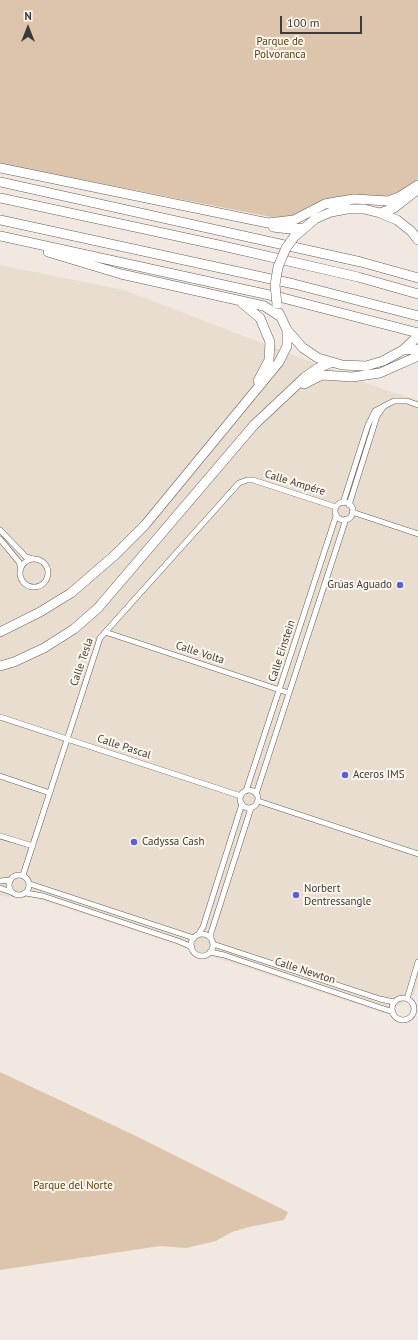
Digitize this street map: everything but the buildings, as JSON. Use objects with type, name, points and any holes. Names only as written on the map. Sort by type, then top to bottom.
[{"type":"highway","points":[[0,168],[268,223],[282,223],[300,218],[318,208],[335,202],[354,200],[388,201],[398,198],[418,185]]},
{"type":"highway","points":[[0,182],[360,262],[418,278]]},
{"type":"highway","points":[[380,213],[394,208],[418,190]]},
{"type":"highway","points":[[0,198],[222,246],[358,278],[418,294]]},
{"type":"highway","points":[[199,209],[282,229],[303,228]]},
{"type":"highway","points":[[0,236],[283,298],[418,334],[410,348],[383,361],[366,366],[330,363],[318,358],[303,348],[288,330],[281,317],[277,304],[275,284],[278,267],[286,248],[294,237],[315,219],[331,212],[347,209],[364,209],[380,213],[397,220],[418,240]]},
{"type":"highway","points":[[0,220],[294,284],[418,316]]},
{"type":"highway","points":[[0,240],[47,251],[121,274],[264,306],[281,317]]},
{"type":"highway","points":[[238,300],[251,309],[260,318],[270,342],[267,367],[245,405]]},
{"type":"highway","points":[[0,632],[40,612],[70,593],[108,561],[145,525],[279,362],[287,346],[288,330]]},
{"type":"highway","points":[[280,401],[309,381],[322,375],[352,377],[373,375],[388,370],[418,356]]},
{"type":"highway","points":[[0,666],[14,662],[44,648],[74,629],[98,608],[254,425],[305,377],[318,368],[330,363]]},
{"type":"highway","points":[[0,626],[28,613],[108,561]]},
{"type":"street","points":[[352,512],[346,520],[340,519],[336,516],[336,507],[343,503],[373,414],[378,408],[394,401],[402,401],[418,405]]},
{"type":"street","points":[[385,405],[377,416],[349,505],[352,512],[418,534]]},
{"type":"street","name":"Calle Ampére","points":[[247,480],[253,480],[336,507]]},
{"type":"street","name":"Calle Tesla","points":[[24,875],[98,645],[105,632],[239,483],[247,480]]},
{"type":"street","points":[[343,503],[349,505]]},
{"type":"street","name":"Calle Einstein","points":[[246,791],[336,516]]},
{"type":"street","name":"Calle Einstein","points":[[256,794],[346,520]]},
{"type":"street","points":[[0,530],[26,557],[39,560],[46,567],[47,574],[43,583],[35,587],[26,585],[21,578],[19,562],[0,539]]},
{"type":"street","points":[[21,569],[25,562],[34,559]]},
{"type":"street","name":"Calle Volta","points":[[105,632],[289,693]]},
{"type":"street","name":"Calle Pascal","points":[[0,718],[241,796]]},
{"type":"street","points":[[0,776],[50,793]]},
{"type":"street","points":[[192,947],[196,936],[203,927],[242,804],[241,796],[246,791],[252,791],[256,794],[258,801]]},
{"type":"street","points":[[0,888],[18,896],[26,893],[43,896],[178,941],[192,947],[198,955],[206,955],[210,952],[213,944],[211,938],[251,808],[258,801]]},
{"type":"street","points":[[258,801],[418,854]]},
{"type":"street","points":[[242,804],[251,808]]},
{"type":"street","points":[[0,836],[33,846]]},
{"type":"street","points":[[0,881],[10,880],[14,876],[24,875],[30,884],[196,936],[206,935],[211,938]]},
{"type":"street","points":[[10,880],[9,886],[11,892]]},
{"type":"street","points":[[26,893],[30,884]]},
{"type":"street","name":"Calle Newton","points":[[213,944],[380,999],[394,1002]]},
{"type":"street","name":"Calle Newton","points":[[210,952],[224,955],[392,1012]]},
{"type":"street","points":[[407,999],[418,962]]},
{"type":"street","points":[[400,999],[407,999],[413,1007],[410,1017],[400,1019],[392,1012],[394,1002],[400,999]]},
{"type":"shaded area","points":[[0,265],[124,290],[382,389],[418,400],[418,982],[414,994],[386,1014],[35,898],[0,896]]},
{"type":"green space","name":"Parque de Polvoranca","points":[[0,0],[418,0],[418,179],[401,191],[383,197],[346,196],[325,200],[295,215],[276,218],[0,165]]},
{"type":"green space","name":"Parque del Norte","points":[[0,1072],[136,1136],[288,1212],[284,1220],[249,1227],[232,1232],[216,1241],[186,1248],[160,1246],[0,1270]]},
{"type":"place","name":"Grúas Aguado","points":[[400,585]]},
{"type":"place","name":"Aceros IMS","points":[[345,775]]},
{"type":"place","name":"Cadyssa Cash","points":[[134,842]]},
{"type":"place","name":"Norbert Dentressangle","points":[[296,895]]}]
